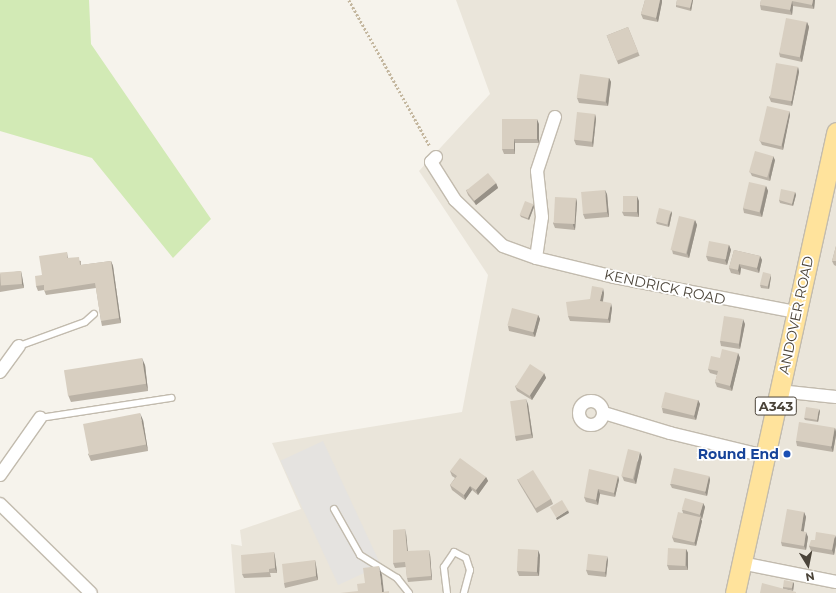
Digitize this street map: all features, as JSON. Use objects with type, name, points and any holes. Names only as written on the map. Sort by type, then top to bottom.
[{"type":"main road","name":"ANDOVER ROAD","points":[[735,593],[836,132]]},
{"type":"street","points":[[536,258],[542,217],[537,171],[555,117]]},
{"type":"street","name":"KENDRICK ROAD","points":[[436,157],[431,162],[455,200],[476,223],[503,246],[536,258],[687,293],[796,312]]},
{"type":"street","points":[[0,372],[19,346]]},
{"type":"street","points":[[779,391],[836,397]]},
{"type":"street","points":[[604,413],[670,433],[765,456]]},
{"type":"street","points":[[0,475],[40,418]]},
{"type":"street","points":[[0,504],[91,593]]},
{"type":"street","points":[[741,563],[836,582]]},
{"type":"lane","points":[[19,346],[85,322],[94,314]]},
{"type":"lane","points":[[40,418],[171,398]]},
{"type":"lane","points":[[334,509],[360,555],[396,578],[409,593]]},
{"type":"lane","points":[[447,593],[445,561],[458,552],[466,558],[470,570],[464,593]]},
{"type":"path","points":[[350,0],[436,157]]},
{"type":"shaded area","points":[[456,0],[836,0],[836,593],[235,593],[231,544],[242,546],[240,530],[301,509],[272,443],[462,412],[488,275],[419,171],[490,94]]},
{"type":"shaded area","points":[[323,441],[381,565],[338,585],[280,461]]},
{"type":"green space","points":[[0,0],[89,0],[91,44],[211,219],[173,258],[92,158],[0,131]]},
{"type":"building","points":[[645,0],[660,0],[656,18],[641,14]]},
{"type":"building","points":[[677,0],[692,0],[690,8],[676,5]]},
{"type":"building","points":[[761,0],[813,0],[812,5],[792,1],[790,10],[760,5]]},
{"type":"building","points":[[786,18],[807,22],[800,57],[779,53]]},
{"type":"building","points":[[628,27],[638,52],[617,61],[607,36]]},
{"type":"building","points":[[776,63],[798,67],[792,101],[770,97]]},
{"type":"building","points":[[580,74],[609,78],[605,102],[577,98]]},
{"type":"building","points":[[767,106],[789,111],[781,146],[759,141]]},
{"type":"building","points":[[577,112],[595,114],[592,142],[574,140]]},
{"type":"building","points":[[502,119],[537,119],[537,139],[514,139],[514,149],[502,149]]},
{"type":"building","points":[[755,151],[773,156],[767,177],[749,172]]},
{"type":"building","points":[[488,173],[496,183],[474,201],[466,191]]},
{"type":"building","points":[[749,182],[766,186],[759,212],[743,208]]},
{"type":"building","points":[[781,189],[795,192],[792,204],[779,200]]},
{"type":"building","points":[[605,190],[607,212],[583,214],[581,192]]},
{"type":"building","points":[[623,196],[637,196],[637,212],[623,212]]},
{"type":"building","points":[[555,197],[576,198],[575,224],[554,223]]},
{"type":"building","points":[[525,201],[533,204],[528,218],[520,215]]},
{"type":"building","points":[[659,208],[671,211],[667,224],[656,222]]},
{"type":"building","points":[[679,216],[695,220],[686,254],[671,250]]},
{"type":"building","points":[[709,241],[729,245],[726,260],[706,256]]},
{"type":"building","points":[[836,246],[836,261],[832,261]]},
{"type":"building","points":[[734,250],[760,256],[757,268],[739,264],[738,270],[729,268]]},
{"type":"building","points":[[67,252],[67,258],[79,257],[80,265],[111,261],[119,318],[101,321],[95,283],[44,291],[44,285],[36,286],[35,276],[42,275],[39,256]]},
{"type":"building","points":[[21,271],[22,284],[1,285],[0,272]]},
{"type":"building","points":[[763,272],[771,274],[768,287],[760,285]]},
{"type":"building","points":[[592,286],[603,288],[600,301],[611,303],[608,319],[568,316],[566,302],[590,299]]},
{"type":"building","points":[[512,308],[538,315],[533,332],[507,325]]},
{"type":"building","points":[[724,316],[743,319],[739,344],[720,341]]},
{"type":"building","points":[[722,349],[738,353],[730,386],[715,382],[718,371],[708,369],[711,356],[720,358]]},
{"type":"building","points":[[142,358],[146,384],[68,396],[64,370]]},
{"type":"building","points":[[530,364],[544,373],[530,396],[515,387]]},
{"type":"building","points":[[665,392],[698,400],[694,416],[661,408]]},
{"type":"building","points":[[526,399],[531,434],[515,436],[510,401]]},
{"type":"building","points":[[806,407],[819,409],[817,420],[804,418]]},
{"type":"building","points":[[140,413],[146,444],[89,455],[83,424]]},
{"type":"building","points":[[799,422],[835,428],[832,446],[796,441]]},
{"type":"building","points":[[628,449],[640,452],[633,479],[621,476]]},
{"type":"building","points":[[460,458],[486,477],[476,490],[470,486],[464,495],[450,485],[457,476],[450,471]]},
{"type":"building","points":[[674,468],[709,476],[705,492],[670,484]]},
{"type":"building","points":[[589,469],[618,476],[614,493],[598,489],[596,500],[584,497]]},
{"type":"building","points":[[533,470],[551,499],[536,508],[518,480]]},
{"type":"building","points":[[685,498],[703,503],[700,515],[682,510]]},
{"type":"building","points":[[562,500],[568,510],[556,517],[550,507]]},
{"type":"building","points":[[787,509],[804,512],[801,531],[806,532],[804,546],[781,542]]},
{"type":"building","points":[[678,512],[700,517],[695,543],[672,537]]},
{"type":"building","points":[[405,529],[407,551],[429,550],[431,576],[407,578],[405,562],[393,563],[393,530]]},
{"type":"building","points":[[816,532],[835,535],[832,550],[809,546],[811,540],[815,540]]},
{"type":"building","points":[[668,548],[686,549],[685,566],[667,565]]},
{"type":"building","points":[[518,549],[538,550],[537,572],[517,571]]},
{"type":"building","points":[[274,552],[275,568],[269,569],[269,572],[242,574],[241,555]]},
{"type":"building","points":[[588,554],[607,556],[605,572],[586,570]]},
{"type":"building","points":[[315,560],[316,576],[284,583],[282,564]]},
{"type":"building","points":[[379,566],[382,592],[389,591],[389,593],[340,593],[358,591],[357,584],[365,583],[363,568]]},
{"type":"building","points":[[784,580],[793,582],[792,588],[783,587]]},
{"type":"building","points":[[762,583],[796,592],[796,593],[760,593]]},
{"type":"place","name":"Round End","points":[[787,454]]}]
